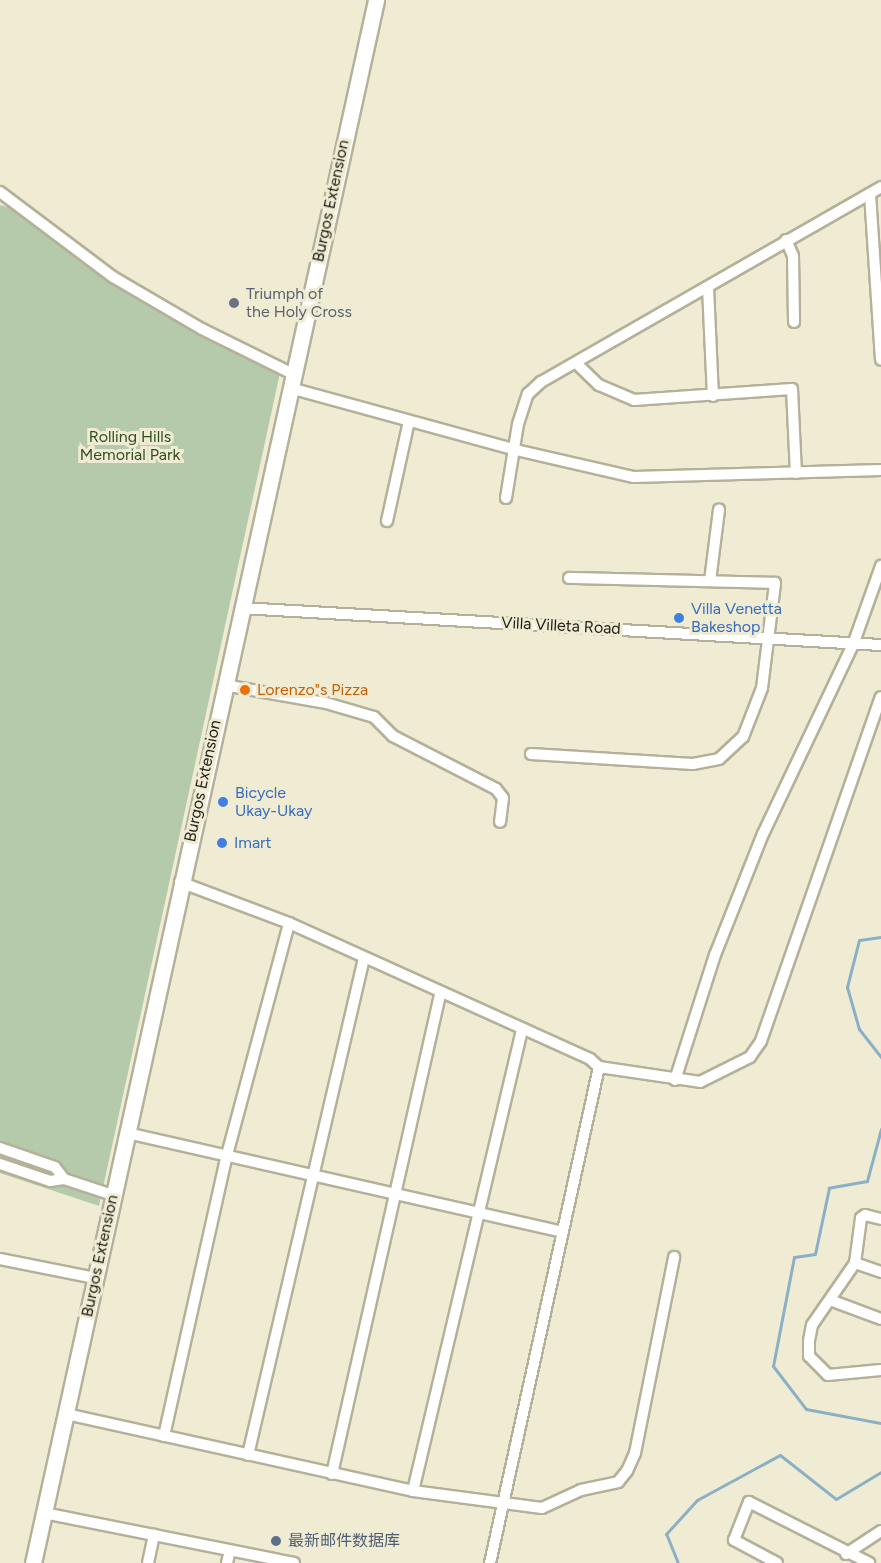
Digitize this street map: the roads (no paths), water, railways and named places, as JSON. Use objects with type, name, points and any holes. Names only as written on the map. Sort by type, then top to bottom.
[{"type":"main road","name":"Burgos Extension","points":[[33,1563],[180,882],[376,0]]},
{"type":"street","points":[[506,498],[516,450],[518,424],[528,394],[576,363],[786,240],[881,188]]},
{"type":"street","points":[[0,192],[121,282],[292,381],[409,421],[516,450],[657,479],[881,470]]},
{"type":"street","points":[[870,194],[881,360]]},
{"type":"street","points":[[786,240],[793,256],[794,322]]},
{"type":"street","points":[[708,287],[713,396]]},
{"type":"street","points":[[576,363],[599,385],[614,395],[634,400],[792,389],[796,473]]},
{"type":"street","points":[[387,521],[409,421]]},
{"type":"street","points":[[710,581],[719,510]]},
{"type":"street","points":[[675,1080],[715,955],[759,845],[854,642],[881,566]]},
{"type":"street","points":[[531,754],[693,764],[718,759],[738,743],[753,720],[762,688],[775,583],[569,578]]},
{"type":"street","name":"Villa Villeta Road","points":[[241,608],[881,645]]},
{"type":"street","points":[[224,685],[326,703],[374,717],[393,736],[496,789],[503,798],[500,822]]},
{"type":"street","points":[[180,882],[289,923],[590,1059],[599,1067],[699,1082],[750,1057],[761,1041],[881,697]]},
{"type":"street","points":[[164,1436],[227,1155],[289,923]]},
{"type":"street","points":[[248,1455],[364,958]]},
{"type":"street","points":[[332,1474],[441,992]]},
{"type":"street","points":[[413,1491],[522,1029]]},
{"type":"street","points":[[490,1563],[599,1067]]},
{"type":"street","points":[[127,1133],[561,1232]]},
{"type":"street","points":[[0,1148],[55,1167],[64,1179]]},
{"type":"street","points":[[0,1164],[50,1181],[64,1179],[113,1195]]},
{"type":"street","points":[[881,1219],[865,1215],[861,1218],[855,1263],[812,1324],[809,1341],[809,1356],[828,1375],[881,1371]]},
{"type":"street","points":[[66,1414],[413,1491],[542,1508],[581,1490],[618,1482],[627,1471],[635,1453],[674,1257]]},
{"type":"street","points":[[0,1259],[95,1278]]},
{"type":"street","points":[[855,1263],[881,1272]]},
{"type":"street","points":[[830,1300],[881,1319]]},
{"type":"street","points":[[777,1563],[735,1540],[749,1502],[846,1554],[869,1563]]},
{"type":"street","points":[[44,1513],[294,1563]]},
{"type":"street","points":[[846,1554],[881,1531]]},
{"type":"street","points":[[148,1563],[154,1535]]},
{"type":"street","points":[[227,1563],[230,1550]]},
{"type":"waterway","points":[[881,937],[859,940],[847,987],[859,1029],[881,1057]]},
{"type":"waterway","points":[[881,1129],[867,1181],[829,1188],[815,1254],[794,1257],[773,1366],[806,1409],[881,1423]]},
{"type":"waterway","points":[[678,1563],[666,1534],[697,1500],[780,1455],[836,1499],[881,1472]]},
{"type":"place","name":"Triumph of the Holy Cross","points":[[234,303]]},
{"type":"place","name":"Villa Venetta Bakeshop","points":[[679,618]]},
{"type":"place","name":"Lorenzo\"s Pizza","points":[[245,690]]},
{"type":"place","name":"Bicycle Ukay-Ukay","points":[[223,802]]},
{"type":"place","name":"Imart","points":[[222,843]]},
{"type":"place","name":"最新邮件数据库","points":[[276,1541]]},
{"type":"park label","name":"Rolling Hills Memorial Park","points":[[130,446]]}]
